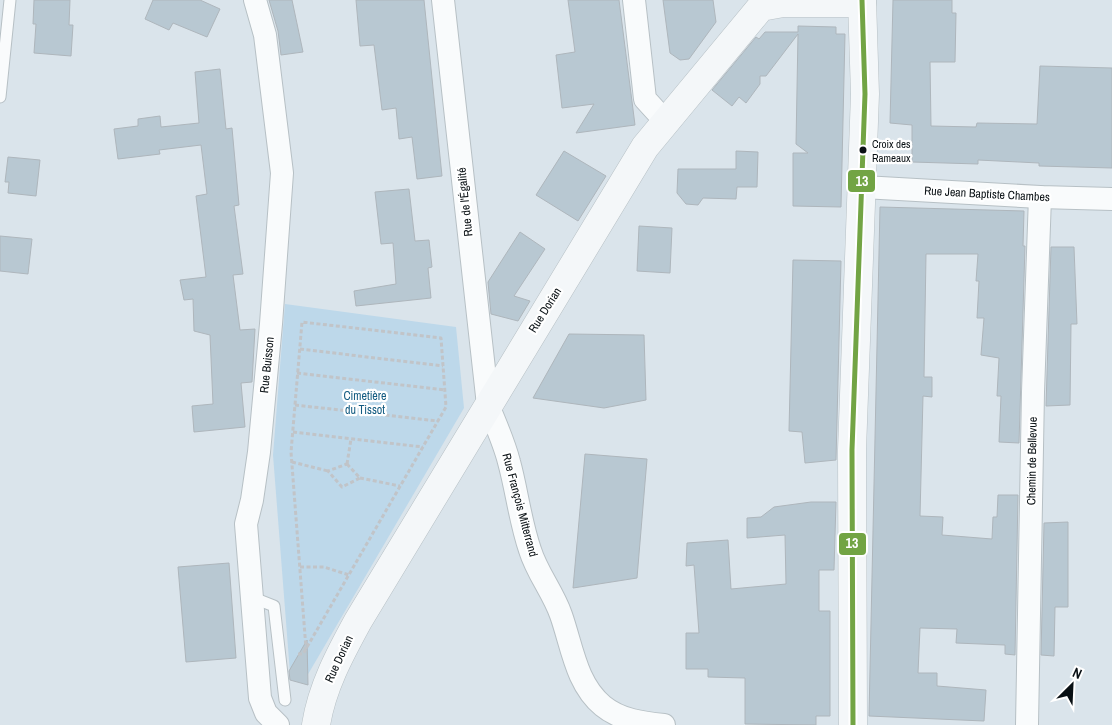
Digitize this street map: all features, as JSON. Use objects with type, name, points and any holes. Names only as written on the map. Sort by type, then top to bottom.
[{"type":"main road","name":"Rue Dorian","points":[[316,725],[324,693],[337,659],[488,405],[645,147],[761,7],[783,3],[862,2]]},
{"type":"main road","points":[[853,725],[852,450],[863,187],[865,94],[862,2]]},
{"type":"street","name":"Rue Buisson","points":[[255,0],[265,35],[282,173],[271,324],[252,500],[246,524],[260,698],[266,713],[278,725]]},
{"type":"street","name":"Rue de l'Égalité","points":[[443,0],[488,405]]},
{"type":"street","points":[[634,0],[645,99],[665,121]]},
{"type":"street","name":"Rue Jean Baptiste Chambes","points":[[863,187],[1112,199]]},
{"type":"street","name":"Chemin de Bellevue","points":[[1027,725],[1033,392],[1040,197]]},
{"type":"street","name":"Rue François Mitterrand","points":[[488,405],[509,461],[530,551],[558,608],[574,659],[585,685],[604,707],[620,716],[638,722],[664,725]]},
{"type":"lane","points":[[0,97],[10,0]]},
{"type":"lane","points":[[251,597],[274,606],[285,700]]},
{"type":"path","points":[[303,654],[446,407],[441,338],[302,322],[292,462],[306,648]]},
{"type":"path","points":[[300,349],[443,366]]},
{"type":"path","points":[[298,373],[445,390]]},
{"type":"path","points":[[295,404],[438,421]]},
{"type":"path","points":[[293,432],[423,447]]},
{"type":"path","points":[[347,464],[351,439]]},
{"type":"path","points":[[292,462],[328,471],[347,464]]},
{"type":"path","points":[[347,464],[360,478],[400,486]]},
{"type":"path","points":[[328,471],[342,487],[360,478]]},
{"type":"path","points":[[300,567],[324,567],[349,574]]},
{"type":"green space","name":"Cimetière du Tissot","points":[[285,304],[456,327],[464,408],[307,676],[290,673],[273,455]]},
{"type":"building","points":[[34,0],[70,0],[69,25],[73,25],[71,56],[34,53],[36,24],[33,24]]},
{"type":"building","points":[[153,0],[200,0],[220,9],[207,37],[173,23],[169,30],[145,19]]},
{"type":"building","points":[[269,0],[292,0],[303,52],[281,55],[278,31]]},
{"type":"building","points":[[356,0],[424,0],[442,176],[417,179],[412,137],[399,139],[396,108],[382,110],[374,45],[360,46]]},
{"type":"building","points":[[568,0],[619,0],[635,125],[576,133],[594,104],[562,108],[556,55],[575,52]]},
{"type":"building","points":[[663,0],[713,0],[716,22],[689,59],[680,60],[670,53]]},
{"type":"building","points":[[893,0],[952,0],[952,13],[956,13],[955,62],[930,62],[931,126],[976,127],[977,123],[1037,124],[1040,66],[1112,68],[1112,168],[1039,166],[1039,163],[978,160],[978,164],[912,162],[912,125],[890,123]]},
{"type":"building","points":[[798,26],[836,27],[836,34],[845,34],[841,207],[793,206],[793,153],[808,153],[796,144],[798,34],[766,76],[760,76],[760,84],[746,103],[739,97],[732,106],[712,90],[756,37],[759,39],[765,32],[798,32]]},
{"type":"building","points":[[220,69],[226,129],[232,128],[239,205],[234,206],[243,274],[233,275],[240,330],[255,329],[252,382],[241,383],[245,427],[194,432],[192,406],[213,404],[210,335],[194,331],[193,299],[184,300],[180,280],[206,277],[196,196],[207,194],[201,145],[159,150],[160,154],[118,159],[114,129],[138,126],[138,119],[160,116],[161,127],[199,123],[195,72]]},
{"type":"building","points":[[564,151],[606,176],[578,221],[536,195]]},
{"type":"building","points":[[736,151],[758,152],[757,187],[737,187],[736,199],[703,198],[698,205],[686,204],[677,193],[678,169],[736,169]]},
{"type":"building","points":[[8,157],[40,160],[36,196],[8,193],[9,182],[5,182]]},
{"type":"building","points":[[409,189],[415,241],[429,240],[432,267],[428,268],[431,298],[356,306],[354,291],[396,284],[393,243],[381,244],[375,192]]},
{"type":"building","points":[[880,207],[1024,211],[1023,246],[1025,246],[1019,443],[999,442],[1001,396],[997,396],[999,358],[981,355],[984,318],[977,318],[979,281],[976,281],[978,254],[926,254],[924,377],[932,377],[932,397],[923,396],[920,516],[943,517],[942,535],[992,539],[993,517],[997,517],[998,495],[1018,495],[1015,655],[1005,654],[1005,645],[956,643],[957,629],[920,628],[918,673],[937,673],[937,686],[986,690],[984,721],[869,716]]},
{"type":"building","points":[[639,226],[672,228],[670,273],[637,271]]},
{"type":"building","points":[[520,232],[545,249],[514,296],[530,301],[518,321],[491,314],[488,282]]},
{"type":"building","points":[[0,236],[32,239],[28,274],[0,271]]},
{"type":"building","points":[[1051,247],[1074,247],[1077,324],[1071,324],[1070,405],[1046,406]]},
{"type":"building","points":[[793,260],[841,261],[836,460],[805,463],[802,432],[789,431]]},
{"type":"building","points":[[569,334],[644,335],[646,400],[604,408],[533,398]]},
{"type":"building","points":[[585,454],[647,459],[637,578],[573,588]]},
{"type":"building","points":[[811,502],[836,502],[834,570],[819,570],[819,611],[830,611],[830,716],[816,716],[816,725],[745,724],[745,678],[708,677],[708,669],[686,669],[686,633],[699,633],[694,565],[686,566],[687,543],[728,540],[731,589],[786,584],[785,535],[747,538],[747,518],[761,517],[774,507]]},
{"type":"building","points":[[1068,522],[1068,607],[1055,607],[1054,656],[1041,655],[1044,523]]},
{"type":"building","points":[[229,563],[236,658],[186,662],[178,567]]},
{"type":"building","points":[[307,640],[308,685],[290,680],[289,671]]},
{"type":"transit line","name":"13","points":[[853,725],[852,450],[865,94],[862,0]]},
{"type":"place","name":"Croix des Rameaux","points":[[863,150]]}]
